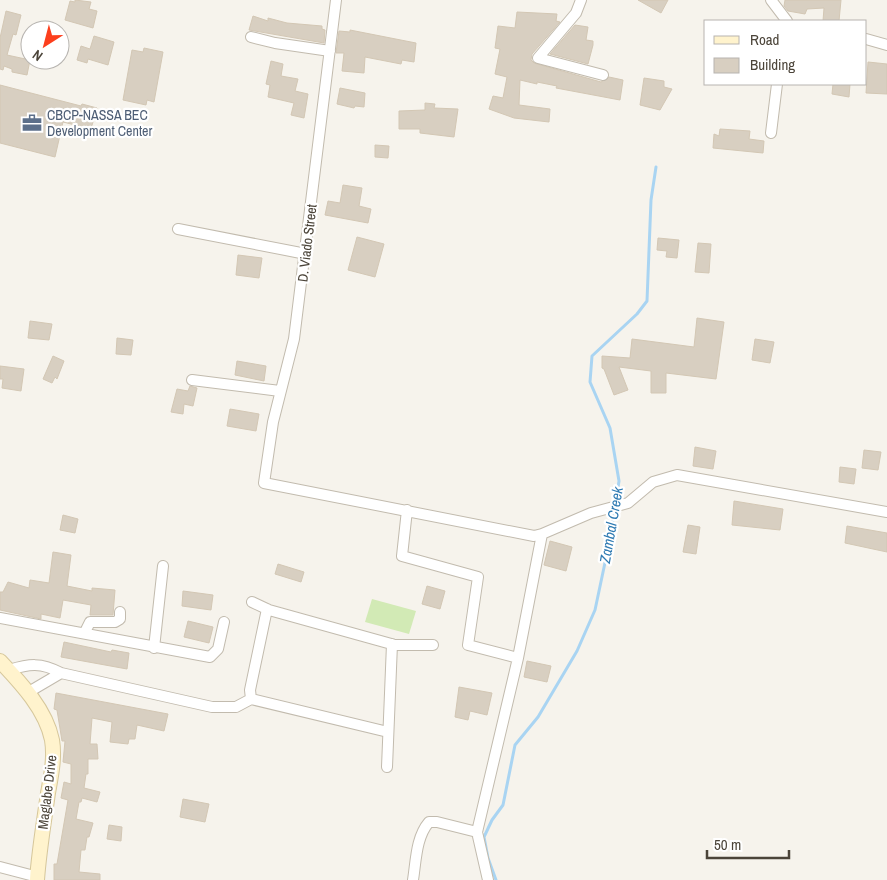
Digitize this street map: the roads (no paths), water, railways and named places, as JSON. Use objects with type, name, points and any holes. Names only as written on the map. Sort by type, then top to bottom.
[{"type":"main road","name":"Maglabe Drive","points":[[4,666],[44,717],[52,740],[53,758],[38,878]]},
{"type":"street","name":"D. Viado Street","points":[[336,0],[294,339],[272,422],[264,483],[407,510]]},
{"type":"street","points":[[581,0],[576,13],[538,58],[603,75]]},
{"type":"street","points":[[771,0],[784,20]]},
{"type":"street","points":[[251,37],[330,51]]},
{"type":"street","points":[[867,39],[887,45]]},
{"type":"street","points":[[771,133],[777,85]]},
{"type":"street","points":[[178,229],[306,254]]},
{"type":"street","points":[[192,380],[280,391]]},
{"type":"street","points":[[518,658],[468,645],[478,577],[402,556],[407,510],[526,535],[542,534],[591,513],[628,502],[653,482],[677,475],[887,512]]},
{"type":"street","points":[[488,880],[477,832],[518,658],[542,534]]},
{"type":"street","points":[[154,648],[163,566]]},
{"type":"street","points":[[252,602],[267,609],[392,644],[433,644]]},
{"type":"street","points":[[251,699],[250,690],[267,609]]},
{"type":"street","points":[[85,632],[90,622],[115,622],[120,619],[120,612]]},
{"type":"street","points":[[0,618],[85,632],[154,648],[212,657],[218,649],[224,622]]},
{"type":"street","points":[[387,767],[392,644]]},
{"type":"street","points":[[4,666],[30,664],[47,666],[61,673],[212,707],[236,707],[251,699],[388,732]]},
{"type":"street","points":[[27,693],[61,673]]},
{"type":"street","points":[[413,880],[419,843],[423,829],[429,822],[437,822],[477,832]]},
{"type":"street","points":[[0,867],[38,878]]},
{"type":"waterway","name":"Zambal Creek","points":[[496,880],[488,858],[484,837],[492,820],[503,805],[515,745],[538,717],[577,651],[595,610],[610,539],[619,481],[610,428],[590,382],[592,356],[637,314],[647,301],[651,200],[656,167]]},
{"type":"place","name":"CBCP-NASSA BEC Development Center","points":[[32,123]]}]
